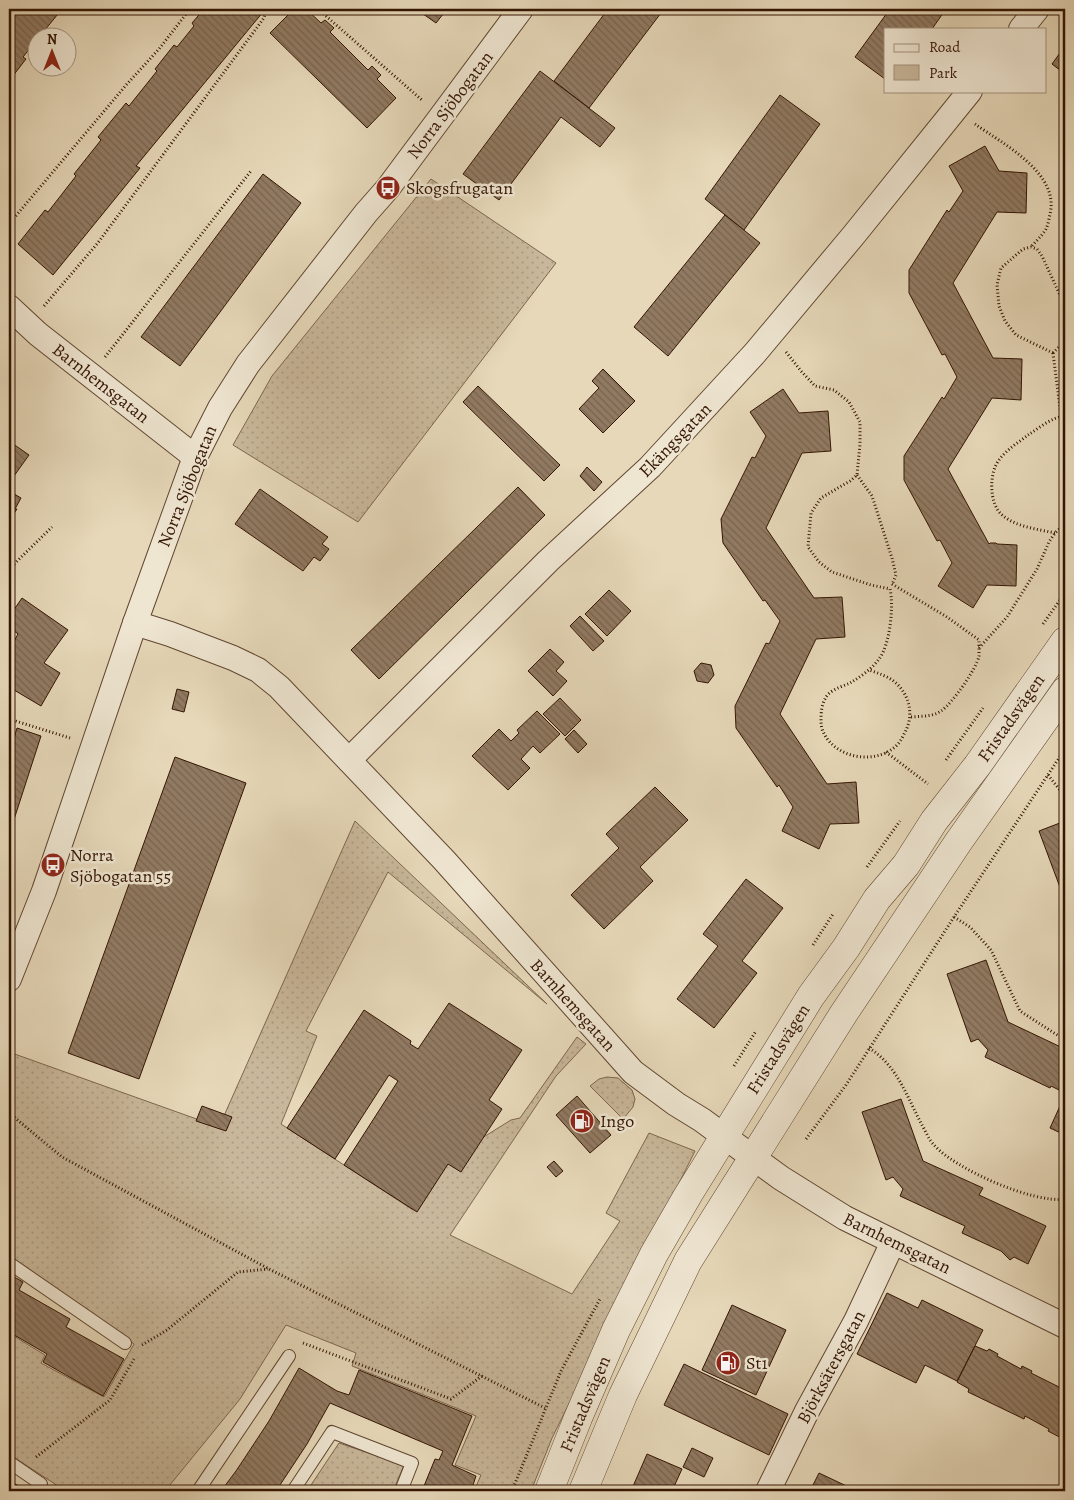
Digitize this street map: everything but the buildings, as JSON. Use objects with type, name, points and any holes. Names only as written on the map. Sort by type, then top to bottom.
[{"type":"street","points":[[1022,28],[1037,9]]},
{"type":"street","name":"Norra Sjöbogatan","points":[[9,979],[44,891],[135,624],[195,457],[220,408],[248,364],[366,213],[388,188],[513,13]]},
{"type":"street","name":"Ekängsgatan","points":[[349,760],[548,560],[650,467],[772,333],[969,92]]},
{"type":"street","name":"Barnhemsgatan","points":[[9,307],[28,325],[195,457]]},
{"type":"street","name":"Barnhemsgatan","points":[[135,624],[170,634],[233,658],[258,670],[279,687],[444,860],[633,1072],[781,1178],[844,1218],[1065,1326]]},
{"type":"street","name":"Fristadsvägen","points":[[549,1491],[616,1330],[654,1254],[723,1136],[811,996],[846,948],[878,899],[906,865],[934,821],[978,766],[1065,641]]},
{"type":"street","name":"Fristadsvägen","points":[[583,1491],[623,1395],[688,1261],[844,1013],[959,841],[1065,691]]},
{"type":"street","name":"Björksätersgatan","points":[[768,1491],[807,1411],[856,1321],[893,1242]]},
{"type":"lane","points":[[9,1263],[125,1343]]},
{"type":"lane","points":[[198,1491],[289,1356]]},
{"type":"lane","points":[[293,1491],[332,1432],[412,1462],[401,1491]]},
{"type":"lane","points":[[9,1462],[41,1484]]},
{"type":"path","points":[[9,224],[159,49],[190,9]]},
{"type":"path","points":[[28,325],[96,244],[264,18],[266,9]]},
{"type":"path","points":[[318,9],[440,116]]},
{"type":"path","points":[[955,110],[1027,161],[1042,178],[1050,193],[1051,208],[1047,228],[1031,247]]},
{"type":"path","points":[[90,375],[251,171]]},
{"type":"path","points":[[1053,353],[1016,335],[1005,321],[998,306],[997,285],[1001,268],[1023,249],[1031,247],[1037,249],[1065,306]]},
{"type":"path","points":[[772,333],[815,386],[834,390],[849,402],[860,422],[857,475],[872,496],[896,575],[890,589],[892,598],[890,631],[880,658],[869,670],[833,691],[825,698],[821,711],[821,726],[826,740],[837,749],[850,755],[866,757],[880,755],[895,747],[904,736],[911,716],[912,711],[907,698],[897,685],[888,677],[869,670]]},
{"type":"path","points":[[1053,353],[1065,341]]},
{"type":"path","points":[[1053,353],[1063,416],[1047,422],[1016,444],[998,460],[991,483],[992,497],[1000,513],[1028,527],[1055,533]]},
{"type":"path","points":[[857,475],[821,498],[811,513],[808,547],[819,562],[832,572],[871,585],[890,589]]},
{"type":"path","points":[[979,649],[1007,617],[1037,568],[1049,542],[1065,524]]},
{"type":"path","points":[[9,569],[52,527]]},
{"type":"path","points":[[892,584],[947,617],[979,640],[979,657],[950,704],[941,711],[929,716],[911,716]]},
{"type":"path","points":[[9,719],[69,738]]},
{"type":"path","points":[[806,1139],[846,1085],[954,916],[1065,748]]},
{"type":"path","points":[[886,752],[928,784]]},
{"type":"path","points":[[1048,775],[1065,795]]},
{"type":"path","points":[[954,916],[970,928],[991,950],[1020,1011],[1065,1040]]},
{"type":"path","points":[[869,1048],[881,1055],[906,1090],[917,1116],[933,1145],[948,1157],[977,1174],[1018,1192],[1054,1201],[1065,1200]]},
{"type":"path","points":[[9,1113],[62,1157],[269,1269],[545,1408]]},
{"type":"path","points":[[21,1469],[110,1400],[143,1345],[167,1330],[238,1272],[269,1269]]},
{"type":"path","points":[[289,1356],[303,1343],[451,1399],[482,1376]]},
{"type":"green space","points":[[431,179],[556,263],[358,522],[233,445],[272,376]]},
{"type":"green space","points":[[355,821],[547,1004],[388,872],[306,1031],[317,1036],[281,1124],[413,1210],[445,1161],[511,1120],[520,1118],[577,1037],[586,1044],[556,1076],[450,1235],[572,1294],[620,1221],[606,1213],[649,1133],[695,1151],[552,1438],[531,1491],[474,1491],[481,1475],[455,1465],[476,1416],[352,1366],[356,1353],[286,1325],[240,1399],[165,1491],[56,1491],[58,1486],[9,1454],[9,1333],[45,1355],[41,1363],[104,1397],[134,1344],[9,1255],[9,1052],[219,1127]]},
{"type":"green space","points":[[607,1077],[618,1078],[632,1090],[635,1099],[633,1107],[623,1119],[590,1086],[599,1079]]},
{"type":"green space","points":[[339,1443],[404,1465],[393,1491],[307,1491]]},
{"type":"place","name":"Skogsfrugatan","points":[[388,188]]},
{"type":"place","name":"Norra Sjöbogatan 55","points":[[53,865]]},
{"type":"place","name":"Ingo","points":[[582,1121]]},
{"type":"place","name":"St1","points":[[728,1363]]}]
